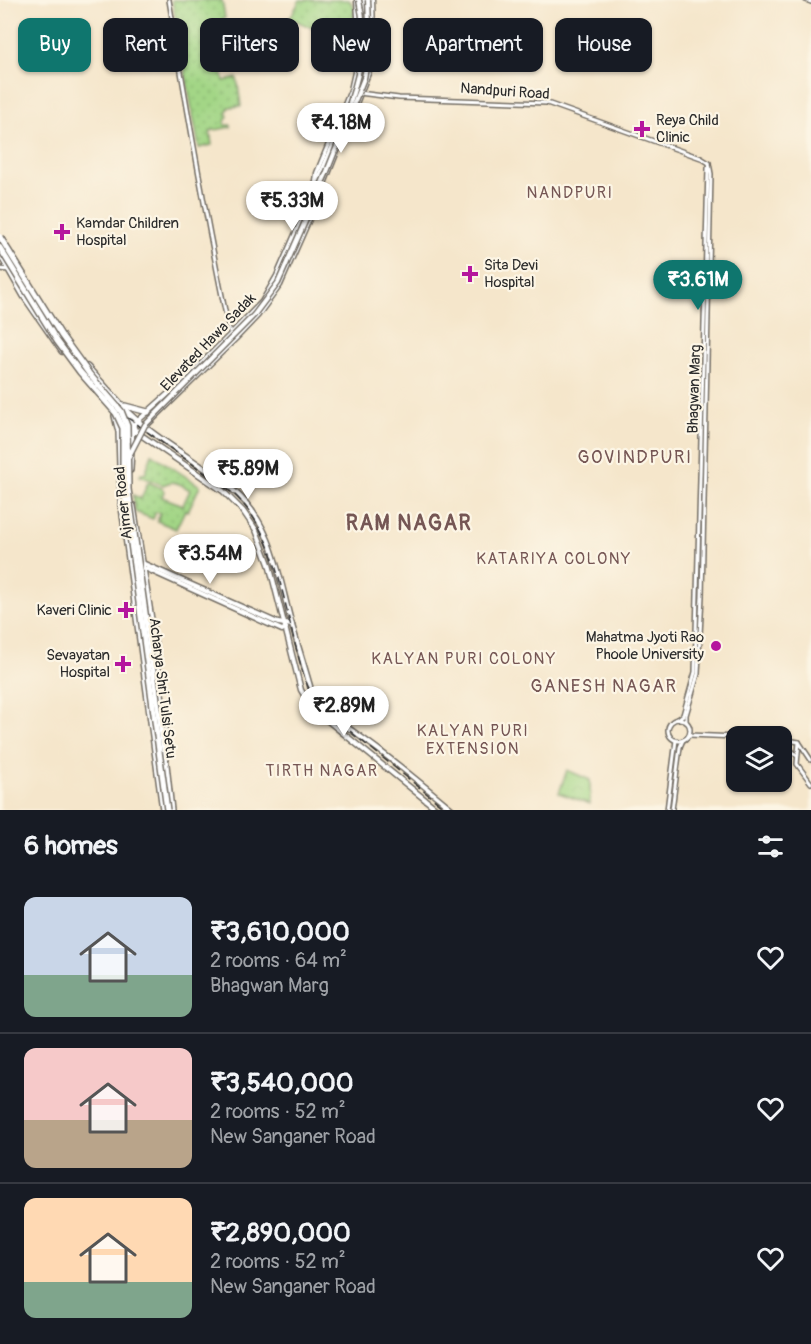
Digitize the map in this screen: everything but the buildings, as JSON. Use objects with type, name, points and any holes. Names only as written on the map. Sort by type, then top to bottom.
[{"type":"highway","name":"Acharya Shri Tulsi Setu","points":[[0,235],[73,353],[121,411],[127,426],[128,489],[164,753]]},
{"type":"highway","name":"Ajmer Road","points":[[0,235],[74,351],[126,410],[133,429],[130,482],[163,710],[167,750],[164,753],[167,810]]},
{"type":"highway","name":"Acharya Shri Tulsi Setu","points":[[0,248],[57,341],[80,372],[116,413],[123,428],[123,484],[167,810]]},
{"type":"highway","name":"Ajmer Road","points":[[0,254],[55,343],[114,414],[119,435],[119,485],[167,810]]},
{"type":"highway","points":[[121,404],[129,409],[148,412]]},
{"type":"main road","points":[[119,435],[145,427],[236,338],[271,299],[289,268],[362,73],[366,29],[360,0]]},
{"type":"main road","points":[[356,92],[360,50],[360,0]]},
{"type":"main road","points":[[133,429],[138,421],[197,369],[232,333],[262,302],[272,286],[315,189],[353,94],[360,64],[363,36],[360,0]]},
{"type":"main road","points":[[315,189],[316,172],[369,71],[372,46],[370,0]]},
{"type":"main road","name":"Elevated Hawa Sadak","points":[[128,458],[145,425],[254,315],[278,284],[326,174],[364,78],[369,48],[370,0]]},
{"type":"main road","points":[[126,410],[145,427],[233,490],[259,518],[270,540],[312,693],[326,708],[453,810]]},
{"type":"main road","points":[[133,429],[223,491],[243,511],[263,544],[301,690],[307,700],[320,715],[438,810]]},
{"type":"main road","points":[[130,561],[285,626],[292,625]]},
{"type":"main road","points":[[131,569],[143,565]]},
{"type":"main road","points":[[320,715],[326,708]]},
{"type":"street","points":[[169,0],[229,330],[236,338]]},
{"type":"street","points":[[806,0],[811,2]]},
{"type":"street","name":"Nandpuri Road","points":[[356,92],[399,98],[547,103],[701,158],[709,164]]},
{"type":"street","name":"Bhagwan Marg","points":[[678,719],[683,715],[695,672],[709,164]]},
{"type":"street","name":"Bhagwan Marg","points":[[686,722],[698,674],[702,596],[711,174],[709,164]]},
{"type":"street","points":[[0,269],[9,270],[20,266]]},
{"type":"street","points":[[669,810],[680,747],[689,735],[690,728],[686,722],[678,719],[670,724],[669,734],[676,740],[683,740]]},
{"type":"street","points":[[689,735],[726,737]]},
{"type":"street","points":[[669,810],[676,740]]},
{"type":"street","points":[[792,741],[799,742],[811,760]]},
{"type":"street","points":[[799,742],[797,764],[811,783]]},
{"type":"street","points":[[792,751],[797,756]]},
{"type":"green space","points":[[172,0],[222,0],[225,18],[200,18],[200,72],[222,72],[224,81],[237,78],[241,106],[229,107],[226,113],[228,116],[225,125],[231,125],[231,127],[210,131],[212,145],[199,148],[185,72],[188,72],[188,18],[175,18]]},
{"type":"green space","points":[[300,0],[349,0],[354,6],[355,18],[311,18],[311,28],[299,22],[299,18],[290,18]]},
{"type":"green space","points":[[152,454],[200,486],[176,529],[157,521],[160,513],[156,512],[153,519],[135,512],[133,495],[141,499],[148,482],[162,488],[164,491],[162,497],[183,505],[190,490],[177,483],[170,482],[163,485],[140,476],[142,473],[145,474]]},
{"type":"green space","points":[[567,770],[590,780],[590,804],[559,793]]},
{"type":"railway","points":[[0,241],[62,341],[88,376],[121,413],[234,494],[248,510],[259,528],[276,567],[303,673],[319,706],[447,810]]},
{"type":"place","name":"Reya Child Clinic","points":[[642,129]]},
{"type":"place","name":"Kamdar Children Hospital","points":[[62,232]]},
{"type":"place","name":"Sita Devi Hospital","points":[[470,274]]},
{"type":"place","name":"Kaveri Clinic","points":[[126,610]]},
{"type":"place","name":"Mahatma Jyoti Rao Phoole University","points":[[716,646]]},
{"type":"place","name":"Sevayatan Hospital","points":[[123,664]]},
{"type":"district","name":"NANDPURI","points":[[570,192]]},
{"type":"district","name":"GOVINDPURI","points":[[635,457]]},
{"type":"district","name":"RAM NAGAR","points":[[409,523]]},
{"type":"district","name":"KATARIYA COLONY","points":[[554,558]]},
{"type":"district","name":"KALYAN PURI COLONY","points":[[464,658]]},
{"type":"district","name":"GANESH NAGAR","points":[[604,686]]},
{"type":"district","name":"KALYAN PURI EXTENSION","points":[[473,739]]},
{"type":"district","name":"TIRTH NAGAR","points":[[322,770]]}]
